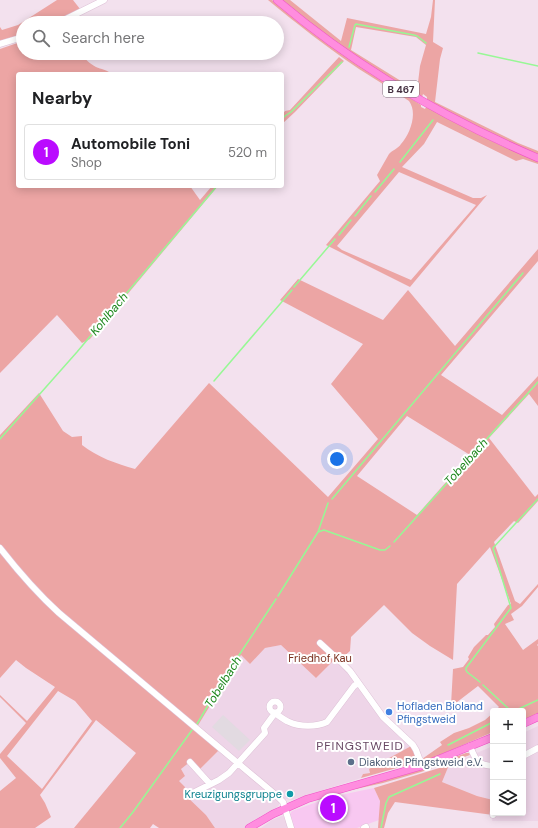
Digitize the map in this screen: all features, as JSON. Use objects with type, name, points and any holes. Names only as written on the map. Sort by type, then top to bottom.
[{"type":"main road","name":"B 467","points":[[276,0],[354,60],[403,90],[466,125],[538,158]]},
{"type":"main road","points":[[526,723],[538,717]]},
{"type":"main road","points":[[249,828],[285,808],[307,799],[422,766],[490,737]]},
{"type":"street","points":[[72,16],[104,0]]},
{"type":"street","points":[[0,44],[16,39]]},
{"type":"street","points":[[0,548],[21,575],[44,599],[277,796],[283,802],[291,828]]},
{"type":"street","points":[[320,643],[341,662],[388,722],[413,744],[422,766]]},
{"type":"street","points":[[191,794],[219,780],[229,773],[264,733],[264,728],[275,713],[284,720],[293,724],[324,724],[358,683]]},
{"type":"street","points":[[470,746],[473,754],[481,765],[490,766]]},
{"type":"street","points":[[526,754],[538,748]]},
{"type":"street","points":[[190,762],[210,784]]},
{"type":"shaded area","points":[[281,645],[316,678],[336,657],[372,703],[413,745],[369,769],[370,773],[363,774],[361,778],[292,800],[280,796],[197,727],[241,655],[250,664],[265,648]]},
{"type":"shaded area","points":[[223,715],[250,740],[239,751],[212,727]]},
{"type":"shaded area","points":[[538,726],[538,821],[492,821],[493,816],[526,816],[526,732]]},
{"type":"shaded area","points":[[490,747],[490,799],[477,796],[442,782],[449,765]]},
{"type":"shaded area","points":[[220,749],[279,802],[279,805],[276,808],[244,828],[215,828],[206,815],[182,793],[178,781],[185,776],[181,769],[188,763],[199,770]]},
{"type":"shaded area","points":[[374,788],[380,801],[379,820],[357,828],[293,828],[289,816],[292,811],[331,797]]},
{"type":"shaded area","points":[[282,816],[287,817],[290,828],[261,828],[272,820]]},
{"type":"green space","points":[[57,0],[73,0],[80,9],[66,16],[32,16]]},
{"type":"green space","points":[[268,0],[272,0],[308,29],[366,70],[421,105],[421,107],[425,109],[426,107],[502,146],[538,161],[538,164],[523,159],[516,161],[437,122],[424,144],[402,167],[473,198],[481,198],[487,195],[410,287],[326,245],[380,181],[377,175],[389,154],[400,146],[410,129],[413,117],[412,106],[409,101],[347,61],[313,36]],"holes":[[[399,172],[476,205],[411,280],[342,250],[337,246]]]},
{"type":"green space","points":[[282,0],[290,0],[341,41],[347,18],[426,34],[431,17],[433,0],[435,0],[433,42],[443,48],[440,59],[435,102],[518,143],[538,151],[538,155],[468,122],[427,100],[427,97],[423,94],[422,97],[401,85],[340,45]],"holes":[[[356,27],[416,37],[426,45],[420,66],[417,91],[351,50]]]},
{"type":"green space","points":[[16,26],[16,36],[0,42],[0,27],[2,30]]},
{"type":"green space","points":[[16,43],[16,60],[86,60],[96,67],[108,72],[16,72],[16,188],[191,188],[200,200],[210,188],[216,188],[90,339],[82,343],[57,315],[0,373],[0,49]]},
{"type":"green space","points":[[339,57],[344,61],[284,122],[284,112],[290,110]]},
{"type":"green space","name":"Friedhof Kau","points":[[538,249],[538,261],[441,375],[502,415],[538,376],[538,406],[529,394],[489,438],[535,497],[538,494],[538,501],[518,523],[514,521],[494,542],[515,601],[520,604],[538,584],[538,587],[522,606],[511,614],[514,620],[505,624],[523,650],[538,639],[538,714],[526,719],[526,708],[498,708],[499,707],[478,686],[448,709],[451,705],[453,669],[463,667],[469,659],[468,657],[474,647],[495,627],[494,624],[508,605],[511,604],[490,547],[457,584],[453,660],[412,633],[384,605],[351,637],[350,651],[340,660],[336,658],[316,678],[281,645],[265,648],[250,664],[241,655],[197,727],[29,586],[220,749],[199,770],[191,761],[181,769],[185,776],[179,781],[185,787],[183,793],[206,815],[215,828],[159,828],[153,824],[150,828],[74,828],[136,753],[96,720],[40,795],[51,817],[35,828],[0,828],[0,791],[16,778],[0,758],[0,754],[26,723],[0,697],[0,695],[27,721],[55,687],[16,660],[0,678],[0,435],[39,393],[63,431],[72,437],[82,436],[82,445],[101,457],[135,469],[209,383],[328,497],[378,439],[331,384],[363,344],[280,300],[298,279],[383,320],[408,290],[455,346]],"holes":[[[407,416],[470,455],[417,515],[357,476]],[[58,691],[75,701],[92,721],[42,789],[7,756]]]},
{"type":"green space","points":[[490,716],[490,733],[426,761],[422,759],[442,745],[440,742],[454,733],[485,720]]},
{"type":"green space","points":[[413,745],[418,762],[361,778],[363,774],[370,773],[369,769]]},
{"type":"green space","points":[[469,753],[470,755],[421,772],[383,783],[333,794],[433,765]]},
{"type":"green space","points":[[449,765],[442,782],[477,796],[490,799],[490,815],[395,802],[388,813],[384,828],[378,828],[380,801],[374,788]]},
{"type":"waterway","name":"Kohlbach","points":[[349,47],[356,24],[414,35],[426,43]]},
{"type":"waterway","points":[[478,53],[538,66]]},
{"type":"waterway","name":"Kohlbach","points":[[284,117],[342,62]]},
{"type":"waterway","points":[[400,162],[433,120]]},
{"type":"waterway","points":[[375,192],[394,169]]},
{"type":"waterway","name":"Kohlbach","points":[[0,439],[77,352],[215,188]]},
{"type":"waterway","points":[[355,216],[371,196]]},
{"type":"waterway","points":[[339,235],[351,220]]},
{"type":"waterway","points":[[294,287],[335,239]]},
{"type":"waterway","points":[[332,499],[523,273]]},
{"type":"waterway","points":[[214,381],[292,290]]},
{"type":"waterway","name":"Tobelbach","points":[[394,542],[538,382]]},
{"type":"waterway","points":[[480,682],[467,672],[466,668],[511,608],[493,548],[538,499]]},
{"type":"waterway","points":[[318,532],[328,503]]},
{"type":"waterway","name":"Tobelbach","points":[[278,596],[318,532],[324,530],[380,550],[385,550],[390,546]]},
{"type":"waterway","name":"Tobelbach","points":[[197,724],[224,678],[276,599]]},
{"type":"waterway","points":[[483,685],[508,708]]},
{"type":"waterway","points":[[521,708],[538,700]]},
{"type":"waterway","points":[[448,745],[490,724]]},
{"type":"waterway","name":"Tobelbach","points":[[120,828],[192,730]]},
{"type":"waterway","points":[[381,828],[386,803],[389,797],[440,774]]},
{"type":"place","name":"Hofladen Bioland Pfingstweid","points":[[389,712]]},
{"type":"place","name":"Diakonie Pfingstweid e.V.","points":[[351,762]]},
{"type":"place","name":"Kreuzigungsgruppe","points":[[290,794]]},
{"type":"place","name":"Automobile Toni","points":[[333,808]]},
{"type":"district","name":"PFINGSTWEID","points":[[360,746]]}]
